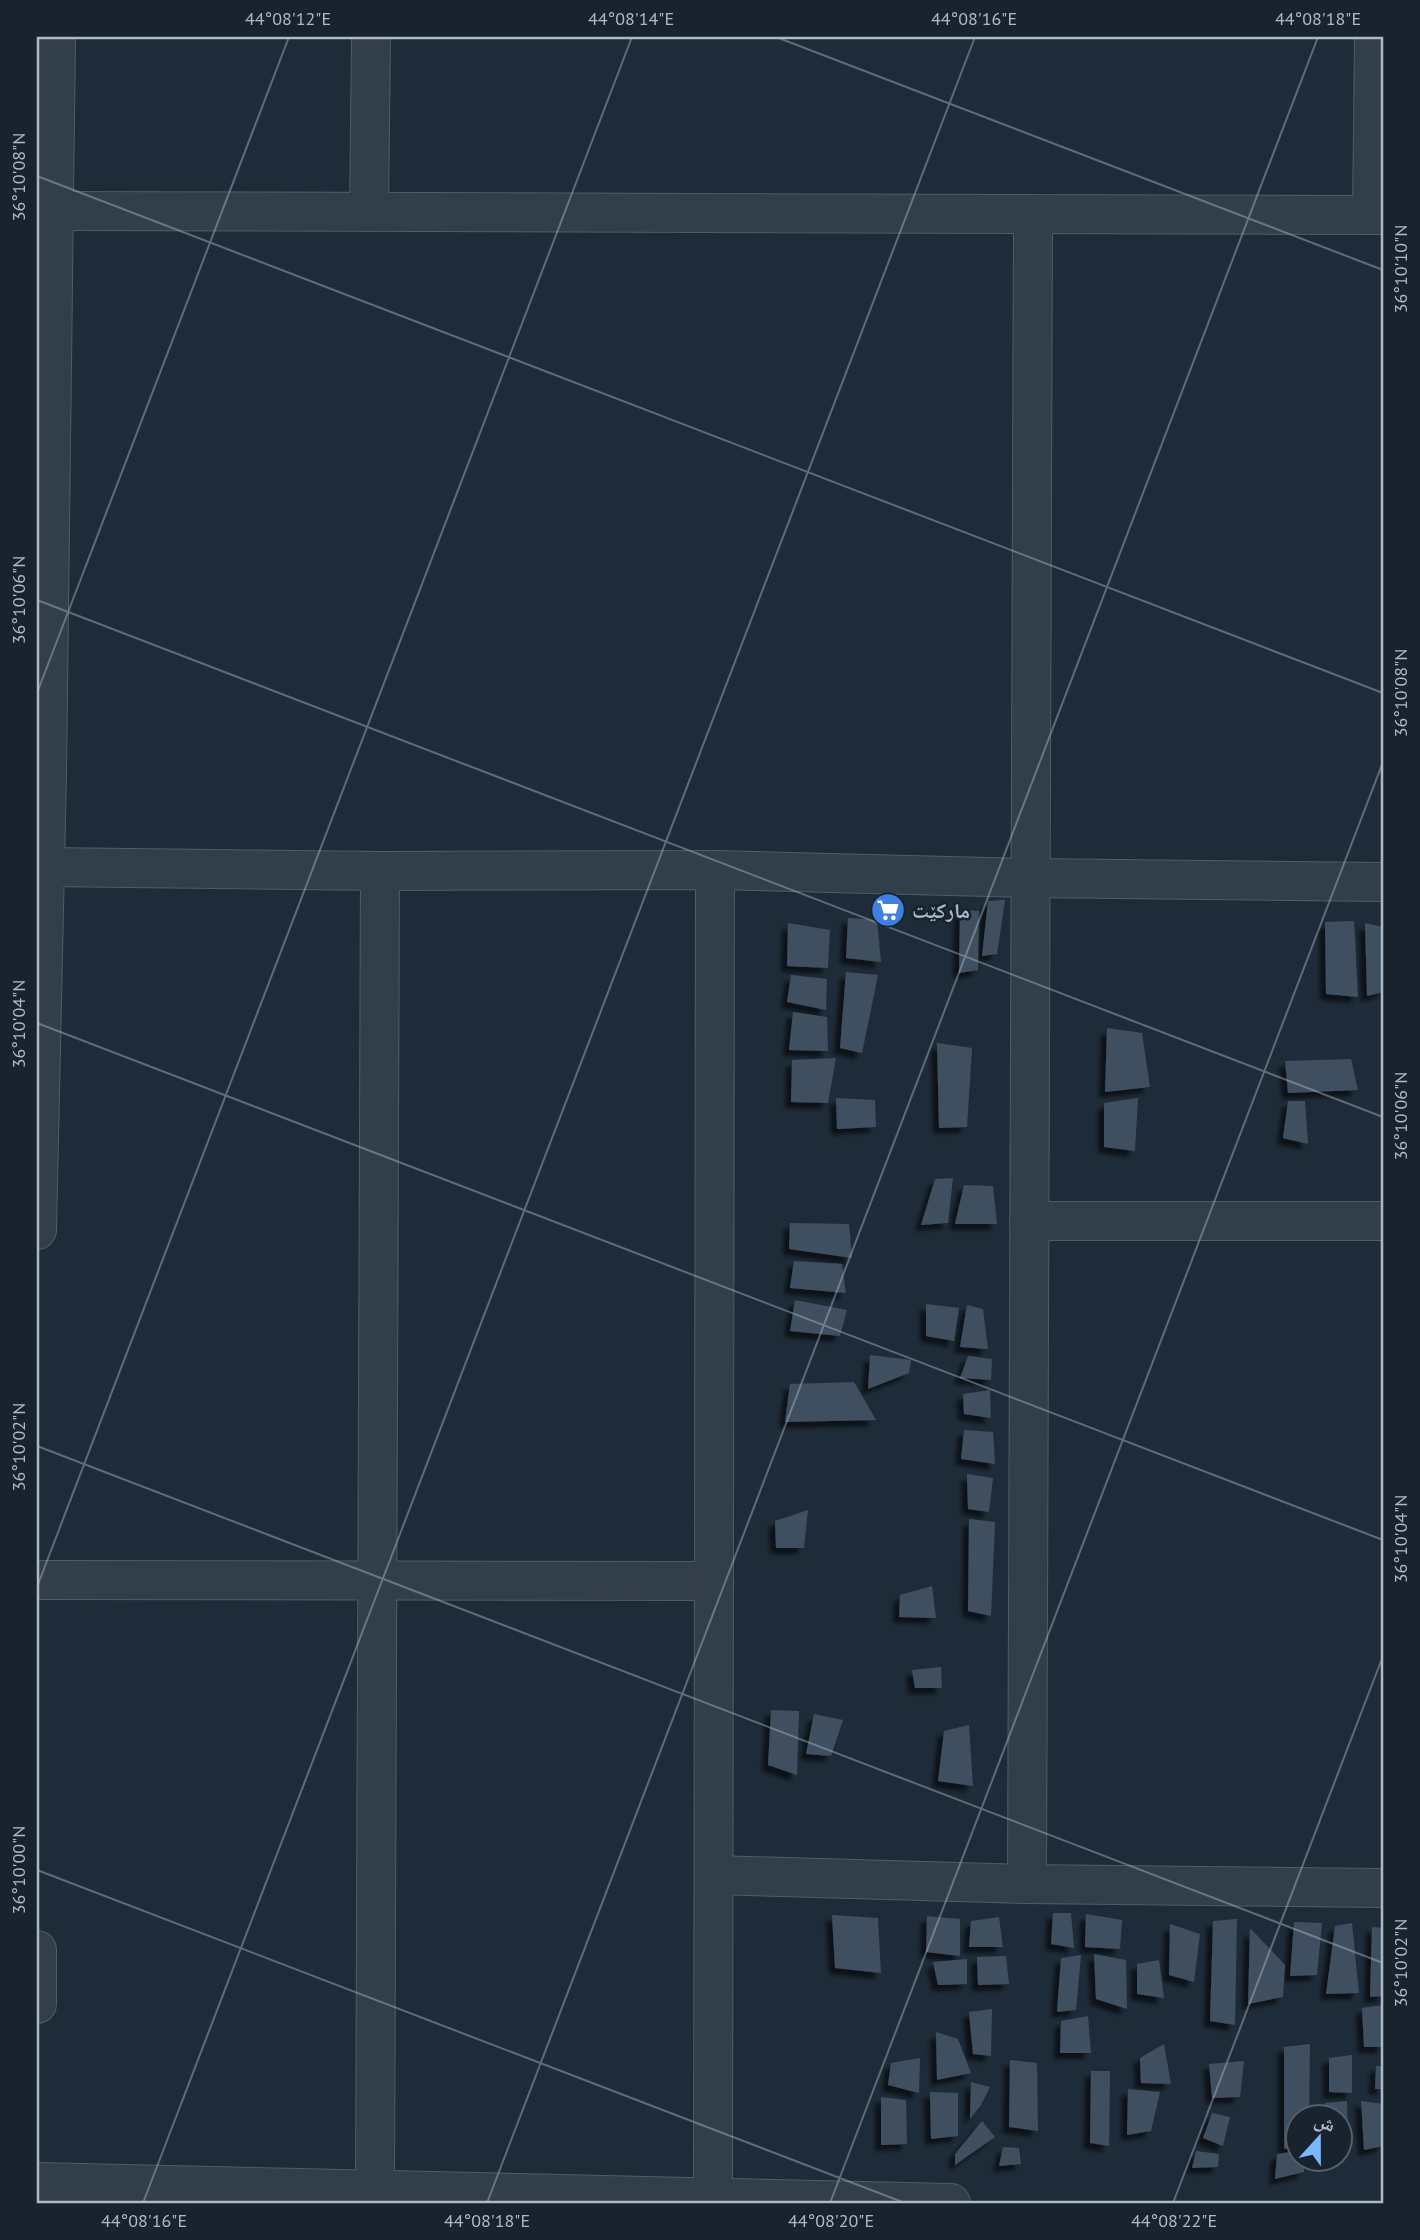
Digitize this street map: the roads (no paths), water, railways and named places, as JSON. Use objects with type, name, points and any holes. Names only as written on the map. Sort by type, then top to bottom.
[{"type":"street","points":[[37,1230],[54,211],[46,95],[56,37]]},
{"type":"street","points":[[369,212],[372,37]]},
{"type":"street","points":[[54,211],[1378,215],[1374,37]]},
{"type":"street","points":[[1027,1884],[1033,214]]},
{"type":"street","points":[[45,867],[380,871],[715,870],[1030,878],[1383,882]]},
{"type":"street","points":[[713,2197],[715,870]]},
{"type":"street","points":[[375,2190],[380,871]]},
{"type":"street","points":[[1029,1221],[1383,1221]]},
{"type":"street","points":[[37,1580],[714,1581]]},
{"type":"street","points":[[714,1875],[1027,1884],[1383,1888]]},
{"type":"street","points":[[37,1950],[37,2004]]},
{"type":"street","points":[[37,2182],[951,2203]]},
{"type":"place","name":"مارکێت","points":[[888,910]]}]
